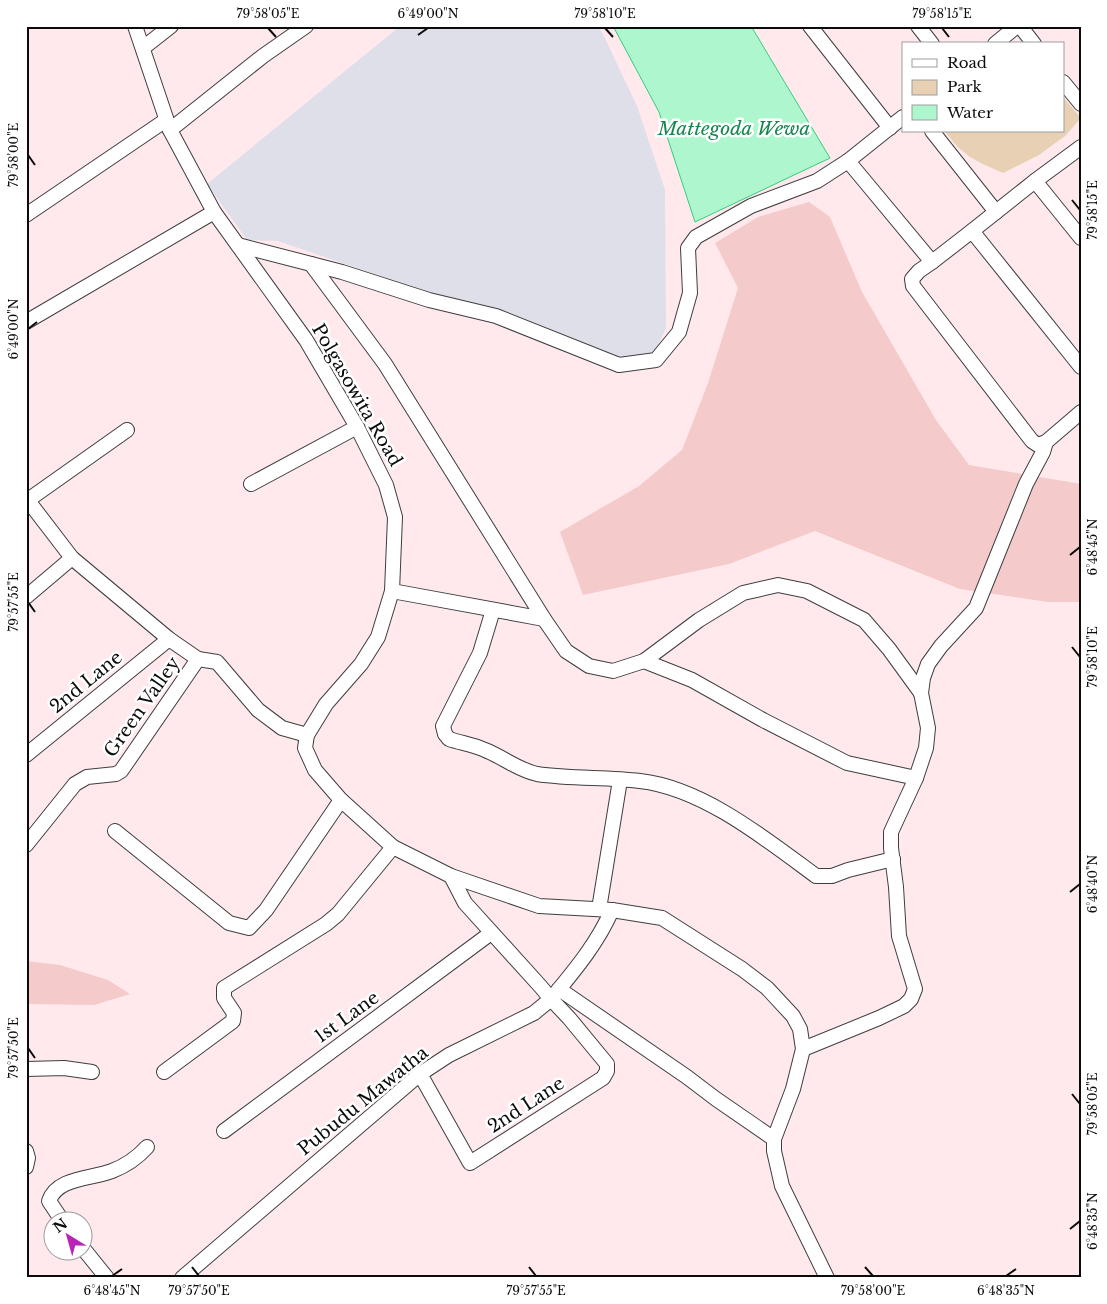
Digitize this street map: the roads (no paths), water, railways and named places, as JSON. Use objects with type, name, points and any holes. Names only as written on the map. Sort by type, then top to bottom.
[{"type":"street","name":"Polgasowita Road","points":[[135,26],[168,125],[214,212],[306,340],[357,427],[386,485],[395,517],[392,591],[378,637],[361,664],[326,704],[307,735]]},
{"type":"street","points":[[143,48],[171,26]]},
{"type":"street","points":[[26,215],[168,125],[306,26]]},
{"type":"street","points":[[810,26],[890,128]]},
{"type":"street","points":[[918,26],[930,42]]},
{"type":"street","points":[[998,42],[1019,26],[1032,42]]},
{"type":"street","points":[[1064,83],[1081,104]]},
{"type":"street","points":[[238,245],[311,264],[429,300],[496,316],[619,365],[656,360],[679,332],[690,293],[688,248],[696,237],[751,206],[817,181],[848,161],[902,118]]},
{"type":"street","points":[[933,132],[996,212]]},
{"type":"street","points":[[1081,147],[919,271],[912,279],[913,286],[1032,441],[1038,445],[1046,442],[1081,412]]},
{"type":"street","points":[[848,161],[932,262]]},
{"type":"street","points":[[1036,181],[1081,238]]},
{"type":"street","points":[[26,322],[214,212]]},
{"type":"street","points":[[972,231],[1081,367]]},
{"type":"street","points":[[311,264],[385,364],[566,652],[589,666],[613,670],[644,661],[699,620],[743,593],[778,585],[807,591],[864,620],[888,648],[921,693]]},
{"type":"street","points":[[251,484],[357,427]]},
{"type":"street","points":[[127,430],[27,499],[72,558],[169,639],[198,659],[217,662],[258,710],[282,728],[307,735],[305,748],[315,770],[341,800],[393,846],[451,876],[539,906],[606,909],[662,918],[742,969],[767,988],[793,1016],[800,1029],[803,1049],[793,1089],[774,1139],[774,1151],[782,1186],[827,1278]]},
{"type":"street","points":[[803,1049],[879,1018],[904,1006],[911,999],[915,989],[899,936],[893,859],[890,848],[891,832],[916,778],[926,748],[928,728],[921,693],[923,678],[928,664],[941,646],[976,608],[1026,484],[1044,452],[1046,442]]},
{"type":"street","points":[[26,597],[72,558]]},
{"type":"street","points":[[392,591],[544,619]]},
{"type":"street","points":[[493,610],[480,653],[443,726],[445,734],[449,739],[486,750],[512,764],[536,773],[641,781],[678,790],[723,811],[816,876],[832,876],[893,859]]},
{"type":"street","name":"2nd Lane","points":[[26,754],[169,639]]},
{"type":"street","name":"Green Valley","points":[[26,845],[75,784],[87,777],[116,774],[122,771],[198,659]]},
{"type":"street","points":[[644,661],[692,680],[763,720],[847,763],[916,778]]},
{"type":"street","name":"Pubudu Mawatha","points":[[182,1278],[420,1074],[449,1055],[534,1013],[555,994],[592,947],[604,927],[620,780]]},
{"type":"street","points":[[115,830],[229,923],[248,928],[266,910],[341,800]]},
{"type":"street","points":[[164,1072],[232,1021],[234,1013],[224,998],[224,988],[326,924],[338,914],[393,846]]},
{"type":"street","points":[[451,876],[465,903],[541,987],[687,1077],[774,1139]]},
{"type":"street","name":"1st Lane","points":[[224,1131],[491,933]]},
{"type":"street","name":"2nd Lane","points":[[420,1074],[470,1163],[603,1078],[607,1071],[607,1064],[569,1018],[555,994]]},
{"type":"street","points":[[26,1069],[71,1068],[92,1072]]},
{"type":"street","points":[[56,1212],[49,1201],[52,1193],[65,1184],[113,1171],[139,1156],[147,1147]]},
{"type":"street","points":[[26,1151],[28,1158],[26,1168]]},
{"type":"street","points":[[92,1259],[107,1278]]},
{"type":"water","name":"Mattegoda Wewa","points":[[613,26],[751,26],[830,158],[695,222],[659,112]]}]
